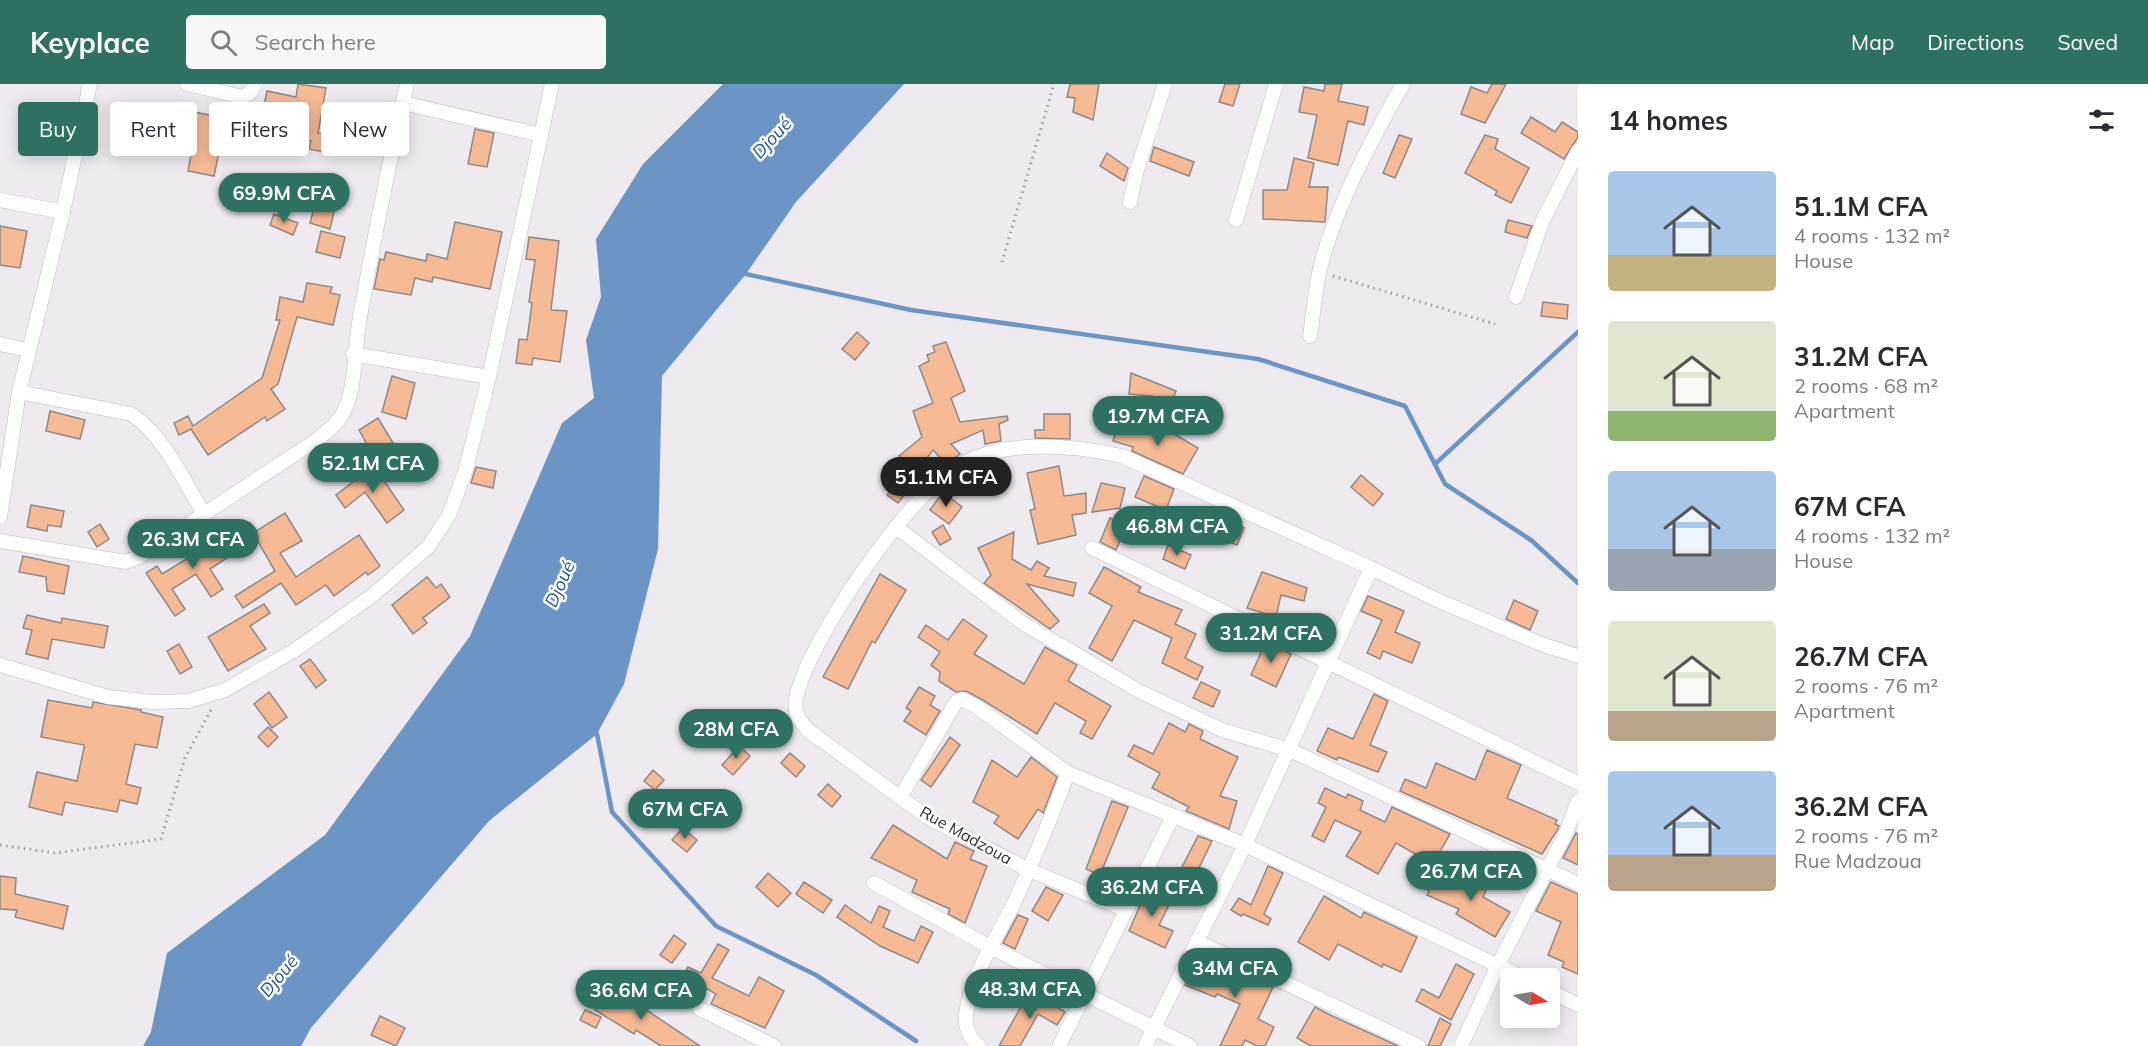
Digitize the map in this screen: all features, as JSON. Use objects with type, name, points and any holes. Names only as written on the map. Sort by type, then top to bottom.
[{"type":"street","points":[[0,517],[2,490],[19,392],[63,212],[90,84]]},
{"type":"street","points":[[187,84],[242,97],[250,93],[255,84]]},
{"type":"street","points":[[403,102],[407,84]]},
{"type":"street","points":[[0,665],[108,697],[152,702],[188,701],[225,690],[295,650],[373,595],[428,547],[448,515],[465,472],[489,377],[552,84]]},
{"type":"street","points":[[1130,202],[1137,170],[1165,84]]},
{"type":"street","points":[[1236,220],[1276,84]]},
{"type":"street","points":[[1310,336],[1320,272],[1336,224],[1366,154],[1403,84]]},
{"type":"street","points":[[409,104],[541,135]]},
{"type":"street","points":[[1516,297],[1543,220],[1578,151]]},
{"type":"street","points":[[0,541],[126,562],[139,557],[318,439],[336,424],[346,409],[351,391],[353,354],[392,156]]},
{"type":"street","points":[[0,200],[63,212]]},
{"type":"street","points":[[0,344],[28,350]]},
{"type":"street","points":[[353,354],[489,377]]},
{"type":"street","points":[[19,392],[131,414],[142,421],[168,454],[203,513]]},
{"type":"street","points":[[1578,656],[1540,644],[1468,613],[1191,489],[1154,469],[1122,456],[1083,448],[1015,449],[965,462],[942,477],[896,527],[1024,624],[1129,686],[1222,730],[1290,750],[1578,884]]},
{"type":"street","name":"Rue Madzoua","points":[[896,527],[849,590],[813,656],[795,700],[800,722],[809,731],[927,817],[1029,870],[1126,910]]},
{"type":"street","points":[[1092,548],[1578,783]]},
{"type":"street","points":[[1145,1046],[1290,750],[1371,568]]},
{"type":"street","points":[[901,796],[956,702],[962,699],[977,707],[1068,774],[1245,845],[1504,968]]},
{"type":"street","points":[[979,1046],[970,1037],[965,1017],[970,992],[1029,870],[1068,774]]},
{"type":"street","points":[[1461,1046],[1498,965],[1566,833],[1578,801]]},
{"type":"street","points":[[1059,1046],[1173,816]]},
{"type":"street","points":[[874,883],[992,948],[1190,1046]]},
{"type":"street","points":[[1196,941],[1419,1046]]},
{"type":"street","points":[[1560,996],[1578,1005]]},
{"type":"street","points":[[700,1009],[774,1046]]},
{"type":"path","points":[[1002,262],[1054,84]]},
{"type":"path","points":[[1320,272],[1495,324]]},
{"type":"path","points":[[0,845],[56,853],[161,839],[185,758],[203,721],[225,690]]},
{"type":"water","name":"Djoué","points":[[723,84],[904,84],[796,202],[746,274],[662,376],[658,549],[624,684],[597,734],[489,821],[311,1028],[301,1046],[143,1046],[151,1032],[167,953],[325,835],[470,636],[562,423],[594,398],[586,340],[601,297],[596,239],[643,164]]},
{"type":"building","points":[[298,84],[326,88],[324,102],[321,102],[318,133],[321,133],[321,151],[309,149],[311,141],[309,141],[309,102],[265,102],[267,91],[296,97]]},
{"type":"building","points":[[1070,84],[1099,84],[1093,120],[1073,112],[1075,98],[1067,97]]},
{"type":"building","points":[[1225,84],[1240,84],[1233,106],[1219,102]]},
{"type":"building","points":[[1325,84],[1342,84],[1338,101],[1368,107],[1364,125],[1348,121],[1338,165],[1308,158],[1317,115],[1299,112],[1304,87],[1324,91]]},
{"type":"building","points":[[1492,84],[1506,84],[1485,123],[1461,114],[1471,87],[1487,93]]},
{"type":"building","points":[[197,113],[209,115],[209,156],[218,156],[214,176],[188,171],[191,156],[197,156]]},
{"type":"building","points":[[1531,117],[1555,132],[1562,122],[1578,132],[1578,137],[1564,159],[1521,133]]},
{"type":"building","points":[[475,129],[494,133],[487,167],[468,164]]},
{"type":"building","points":[[1399,135],[1412,139],[1395,178],[1383,173]]},
{"type":"building","points":[[1485,135],[1498,139],[1495,149],[1529,168],[1511,203],[1495,195],[1497,191],[1465,173]]},
{"type":"building","points":[[1154,147],[1194,162],[1189,176],[1150,161]]},
{"type":"building","points":[[1107,153],[1128,168],[1124,181],[1100,166]]},
{"type":"building","points":[[1294,158],[1314,163],[1309,187],[1328,187],[1325,222],[1263,219],[1263,190],[1287,190]]},
{"type":"building","points":[[321,181],[340,186],[330,229],[310,223]]},
{"type":"building","points":[[274,214],[298,223],[293,235],[270,225]]},
{"type":"building","points":[[1508,220],[1532,226],[1527,238],[1505,232]]},
{"type":"building","points":[[455,222],[502,232],[490,289],[433,277],[432,282],[415,278],[411,295],[374,289],[380,259],[384,260],[386,252],[426,261],[427,254],[447,259]]},
{"type":"building","points":[[0,226],[27,231],[20,268],[0,265]]},
{"type":"building","points":[[321,231],[345,237],[340,258],[316,252]]},
{"type":"building","points":[[529,237],[559,241],[551,310],[567,311],[560,362],[533,358],[532,365],[516,363],[519,339],[527,340],[532,303],[529,302],[535,260],[526,259]]},
{"type":"building","points":[[307,283],[332,287],[330,293],[340,295],[333,325],[297,317],[278,384],[271,389],[285,409],[267,421],[265,417],[208,455],[191,429],[179,435],[174,423],[188,416],[193,426],[262,378],[280,320],[276,320],[280,297],[303,302]]},
{"type":"building","points":[[1543,302],[1568,305],[1567,319],[1541,316]]},
{"type":"building","points":[[857,332],[869,343],[855,360],[842,349]]},
{"type":"building","points":[[946,342],[965,391],[951,398],[960,422],[1007,416],[1008,420],[999,424],[1001,441],[985,444],[983,430],[951,444],[960,454],[946,464],[933,450],[917,471],[899,456],[922,437],[913,411],[933,403],[919,366],[929,361],[927,355],[935,352],[933,346]]},
{"type":"building","points":[[1131,373],[1176,391],[1171,403],[1152,396],[1129,394]]},
{"type":"building","points":[[392,376],[415,383],[406,419],[382,412]]},
{"type":"building","points":[[50,411],[85,420],[80,439],[46,431]]},
{"type":"building","points":[[1044,414],[1070,414],[1070,439],[1035,438],[1035,430],[1044,430]]},
{"type":"building","points":[[378,418],[393,443],[373,455],[359,430]]},
{"type":"building","points":[[1140,424],[1176,435],[1198,448],[1183,474],[1132,451],[1133,447],[1113,441],[1117,427],[1137,433]]},
{"type":"building","points":[[374,466],[404,510],[387,523],[365,492],[345,508],[336,495]]},
{"type":"building","points":[[1059,466],[1064,496],[1086,493],[1086,513],[1072,515],[1076,535],[1038,544],[1030,510],[1035,509],[1027,473]]},
{"type":"building","points":[[476,467],[496,471],[493,488],[471,483]]},
{"type":"building","points":[[904,473],[915,481],[898,503],[887,495]]},
{"type":"building","points":[[1361,475],[1383,494],[1373,506],[1351,487]]},
{"type":"building","points":[[1144,476],[1174,489],[1166,510],[1135,497]]},
{"type":"building","points":[[1101,483],[1125,488],[1120,508],[1092,512]]},
{"type":"building","points":[[943,492],[962,507],[949,524],[930,510]]},
{"type":"building","points":[[31,505],[64,511],[61,527],[48,525],[47,531],[27,527]]},
{"type":"building","points":[[285,513],[302,541],[280,553],[296,577],[359,535],[380,566],[368,575],[366,572],[334,596],[326,585],[296,605],[281,583],[243,608],[235,596],[275,571],[253,533]]},
{"type":"building","points":[[1110,518],[1127,525],[1116,550],[1100,542]]},
{"type":"building","points":[[1226,520],[1244,528],[1237,545],[1219,538]]},
{"type":"building","points":[[100,524],[109,539],[97,547],[88,532]]},
{"type":"building","points":[[943,525],[951,539],[940,545],[932,532]]},
{"type":"building","points":[[215,527],[233,554],[210,569],[223,589],[211,597],[196,574],[172,589],[185,609],[175,616],[146,573],[157,566],[162,574],[190,557],[188,554],[203,545],[199,538]]},
{"type":"building","points":[[1014,532],[1012,559],[1031,570],[1037,561],[1049,568],[1044,576],[1076,583],[1073,596],[1027,584],[1059,621],[1050,629],[984,583],[991,575],[978,548]]},
{"type":"building","points":[[1168,545],[1191,555],[1185,569],[1163,559]]},
{"type":"building","points":[[23,556],[69,566],[64,594],[47,591],[46,577],[19,572]]},
{"type":"building","points":[[1104,567],[1141,587],[1138,592],[1182,610],[1175,624],[1196,634],[1185,658],[1203,667],[1197,680],[1162,663],[1172,638],[1134,620],[1112,661],[1089,648],[1112,606],[1089,593]]},
{"type":"building","points":[[1262,572],[1307,588],[1304,601],[1281,595],[1276,617],[1247,608]]},
{"type":"building","points":[[880,574],[906,590],[875,643],[872,641],[848,689],[823,677]]},
{"type":"building","points":[[427,577],[436,588],[441,584],[450,597],[423,618],[427,623],[413,634],[392,605]]},
{"type":"building","points":[[1368,596],[1404,611],[1395,632],[1420,643],[1412,663],[1383,651],[1380,659],[1367,653],[1382,620],[1361,611]]},
{"type":"building","points":[[1514,600],[1538,611],[1530,630],[1506,619]]},
{"type":"building","points":[[264,604],[270,613],[250,626],[266,649],[228,671],[208,637]]},
{"type":"building","points":[[27,615],[61,623],[62,618],[108,626],[104,648],[52,639],[48,659],[26,654],[32,630],[23,628]]},
{"type":"building","points":[[963,619],[987,636],[974,654],[1024,684],[1045,647],[1077,665],[1068,681],[1111,706],[1092,739],[1080,733],[1086,721],[1055,703],[1037,734],[981,699],[966,691],[956,692],[939,681],[940,672],[931,665],[940,652],[918,637],[926,625],[948,640]]},
{"type":"building","points":[[1266,642],[1291,654],[1276,687],[1251,675]]},
{"type":"building","points":[[179,644],[192,667],[180,674],[167,651]]},
{"type":"building","points":[[310,659],[326,680],[316,688],[300,666]]},
{"type":"building","points":[[1201,682],[1220,691],[1213,707],[1193,698]]},
{"type":"building","points":[[919,687],[935,696],[930,705],[940,711],[926,735],[904,721],[911,711],[906,708]]},
{"type":"building","points":[[269,692],[287,717],[272,728],[254,704]]},
{"type":"building","points":[[1374,694],[1388,701],[1370,745],[1387,752],[1378,772],[1338,757],[1337,760],[1317,751],[1328,728],[1353,739]]},
{"type":"building","points":[[48,700],[92,708],[93,702],[141,710],[141,712],[163,717],[157,748],[135,744],[126,784],[141,788],[137,804],[120,800],[117,812],[65,802],[62,815],[29,807],[37,772],[77,781],[84,748],[84,745],[41,737]]},
{"type":"building","points":[[1169,723],[1185,732],[1189,724],[1203,731],[1200,739],[1238,757],[1220,796],[1237,801],[1229,829],[1186,811],[1189,807],[1152,788],[1160,773],[1128,756],[1134,745],[1153,754]]},
{"type":"building","points":[[268,727],[278,737],[268,747],[258,737]]},
{"type":"building","points":[[950,737],[960,745],[931,787],[921,780]]},
{"type":"building","points":[[739,746],[750,756],[733,775],[722,765]]},
{"type":"building","points":[[1487,750],[1521,765],[1507,798],[1557,820],[1555,824],[1559,826],[1558,829],[1542,854],[1400,791],[1405,779],[1426,788],[1436,763],[1475,780]]},
{"type":"building","points":[[790,753],[805,766],[796,777],[781,763]]},
{"type":"building","points":[[1031,757],[1057,777],[1043,813],[1038,809],[1018,839],[994,823],[999,816],[973,802],[992,760],[1017,777]]},
{"type":"building","points":[[653,770],[664,780],[655,790],[644,781]]},
{"type":"building","points":[[828,784],[841,796],[832,807],[818,795]]},
{"type":"building","points":[[1325,788],[1346,798],[1348,794],[1363,801],[1360,810],[1385,822],[1392,807],[1450,834],[1433,864],[1396,843],[1378,874],[1346,856],[1361,832],[1335,820],[1324,842],[1312,836],[1326,807],[1318,803]]},
{"type":"building","points":[[1112,801],[1128,807],[1100,875],[1086,869]]},
{"type":"building","points":[[893,825],[947,859],[955,842],[974,851],[970,859],[987,866],[965,923],[948,914],[950,909],[912,892],[917,880],[871,858]]},
{"type":"building","points":[[683,828],[697,840],[687,852],[672,840]]},
{"type":"building","points":[[1576,833],[1578,834],[1578,865],[1563,858]]},
{"type":"building","points":[[1198,836],[1212,841],[1193,880],[1179,873]]},
{"type":"building","points":[[1268,866],[1283,873],[1264,914],[1271,919],[1268,925],[1243,914],[1241,916],[1231,910],[1239,898],[1251,905]]},
{"type":"building","points":[[1480,869],[1493,875],[1483,897],[1510,912],[1495,937],[1456,914],[1459,909],[1427,895],[1436,874],[1471,889]]},
{"type":"building","points":[[768,873],[791,893],[778,907],[756,887]]},
{"type":"building","points":[[0,876],[16,878],[15,894],[68,906],[63,929],[15,917],[17,910],[0,909]]},
{"type":"building","points":[[804,882],[832,900],[823,913],[796,894]]},
{"type":"building","points":[[1551,882],[1578,894],[1578,974],[1562,967],[1564,962],[1548,955],[1561,922],[1536,911]]},
{"type":"building","points":[[1189,883],[1202,890],[1195,903],[1182,897]]},
{"type":"building","points":[[1046,887],[1063,895],[1048,921],[1032,911]]},
{"type":"building","points":[[1148,887],[1172,899],[1159,925],[1173,931],[1165,948],[1129,931]]},
{"type":"building","points":[[1324,896],[1361,918],[1364,912],[1417,937],[1401,972],[1383,964],[1382,967],[1338,944],[1329,960],[1298,942]]},
{"type":"building","points":[[845,905],[871,923],[879,906],[890,911],[883,927],[914,941],[921,926],[933,932],[918,963],[880,946],[837,917]]},
{"type":"building","points":[[1018,915],[1028,919],[1015,949],[1003,943]]},
{"type":"building","points":[[674,935],[686,944],[672,963],[660,955]]},
{"type":"building","points":[[718,944],[729,950],[712,978],[749,996],[759,977],[784,991],[765,1028],[711,1004],[716,994],[684,975],[688,967],[701,973]]},
{"type":"building","points":[[1201,953],[1273,987],[1258,1019],[1274,1027],[1265,1046],[1257,1046],[1245,1040],[1242,1046],[1220,1046],[1240,1004],[1217,994],[1215,997],[1185,985]]},
{"type":"building","points":[[1456,964],[1474,974],[1451,1020],[1416,1001],[1422,989],[1439,998]]},
{"type":"building","points":[[613,992],[639,1005],[700,1046],[661,1046],[636,1030],[634,1034],[595,1010],[604,994],[609,997]]},
{"type":"building","points":[[1033,993],[1065,1012],[1057,1025],[1038,1014],[1020,1046],[999,1046],[1023,1003],[1026,1005]]},
{"type":"building","points":[[1315,1007],[1398,1046],[1311,1046],[1297,1038]]},
{"type":"building","points":[[585,1010],[601,1017],[596,1028],[580,1020]]},
{"type":"building","points":[[380,1016],[405,1028],[396,1046],[371,1035]]},
{"type":"building","points":[[1440,1018],[1451,1024],[1440,1046],[1428,1046]]},
{"type":"waterway","points":[[741,273],[911,310],[1258,359],[1405,406],[1445,484],[1531,540],[1578,583]]},
{"type":"waterway","points":[[1435,464],[1578,332]]},
{"type":"waterway","points":[[597,734],[612,812],[716,926],[816,975],[916,1041]]}]
